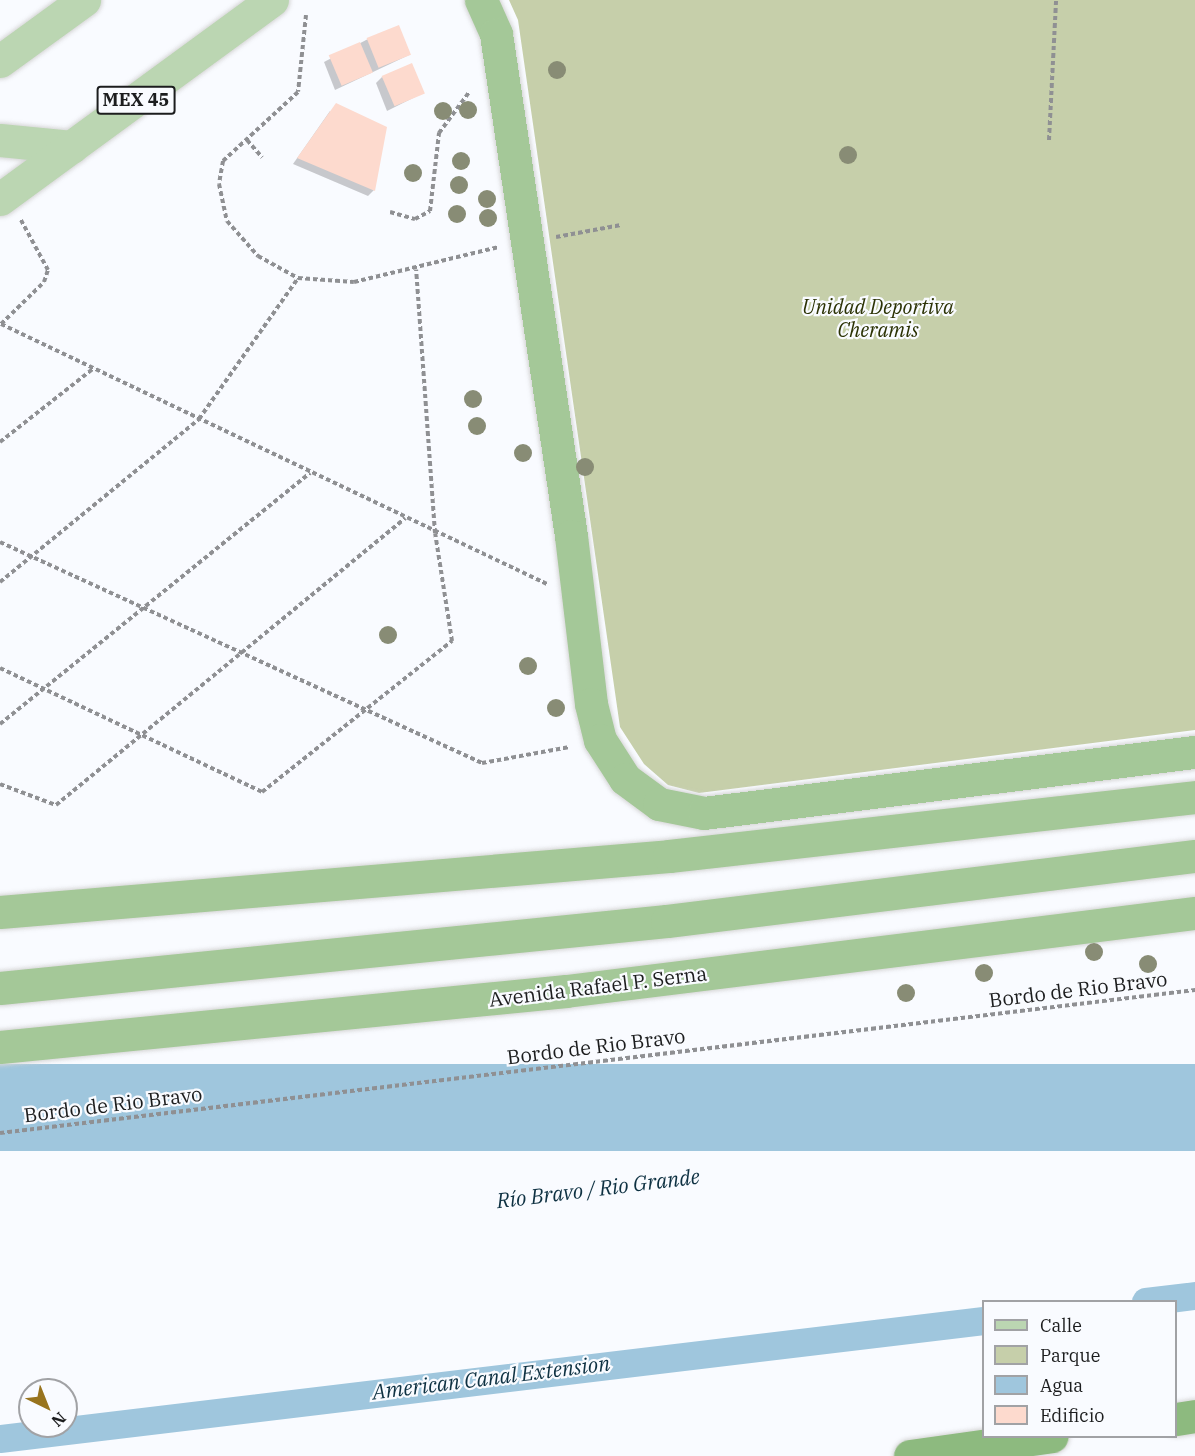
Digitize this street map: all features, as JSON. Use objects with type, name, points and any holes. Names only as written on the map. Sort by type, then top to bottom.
[{"type":"highway","points":[[481,0],[496,34],[600,740],[641,793],[659,804],[704,813],[1195,752]]},
{"type":"highway","points":[[0,912],[669,856],[1195,797]]},
{"type":"highway","points":[[0,988],[667,921],[1195,856]]},
{"type":"highway","name":"Avenida Rafael P. Serna","points":[[0,1047],[566,991],[1195,913]]},
{"type":"highway","points":[[1177,1419],[1195,1416]]},
{"type":"highway","points":[[910,1456],[1045,1438]]},
{"type":"main road","points":[[0,61],[84,0]]},
{"type":"main road","name":"MEX 45","points":[[0,199],[272,0]]},
{"type":"main road","points":[[0,140],[72,147]]},
{"type":"path","points":[[1049,140],[1056,0]]},
{"type":"path","points":[[306,15],[298,92],[223,161],[219,184],[227,221],[258,256],[298,278],[354,282],[416,270],[501,247]]},
{"type":"path","points":[[390,212],[416,219],[430,211],[439,133],[470,91]]},
{"type":"path","points":[[247,140],[262,157]]},
{"type":"path","points":[[22,222],[48,270],[44,282],[1,324],[552,587],[576,582]]},
{"type":"path","points":[[546,239],[621,225]]},
{"type":"path","points":[[0,668],[139,737],[262,792],[452,641],[435,533],[416,270]]},
{"type":"path","points":[[0,582],[199,419],[298,278]]},
{"type":"path","points":[[0,442],[94,368]]},
{"type":"path","points":[[0,724],[310,473]]},
{"type":"path","points":[[0,784],[56,805],[405,518]]},
{"type":"path","points":[[0,542],[142,609],[367,707],[482,763],[600,740]]},
{"type":"path","name":"Bordo de Rio Bravo","points":[[0,1133],[1195,990]]},
{"type":"green space","name":"Unidad Deportiva Cheramis","points":[[509,0],[1195,0],[1195,730],[699,793],[668,785],[644,764],[620,727],[518,20]]},
{"type":"water","points":[[0,1064],[1195,1064],[1195,1151],[0,1151]]},
{"type":"building","points":[[399,25],[411,55],[379,68],[367,38]]},
{"type":"building","points":[[360,42],[373,72],[342,86],[329,55]]},
{"type":"building","points":[[412,63],[425,93],[395,106],[382,76]]},
{"type":"building","points":[[336,103],[387,127],[375,191],[297,158]]},
{"type":"waterway","name":"American Canal Extension","points":[[1162,1300],[1195,1296]]},
{"type":"waterway","name":"American Canal Extension","points":[[0,1439],[982,1321]]},
{"type":"water label","name":"Río Bravo / Rio Grande","points":[[598,1188]]}]
